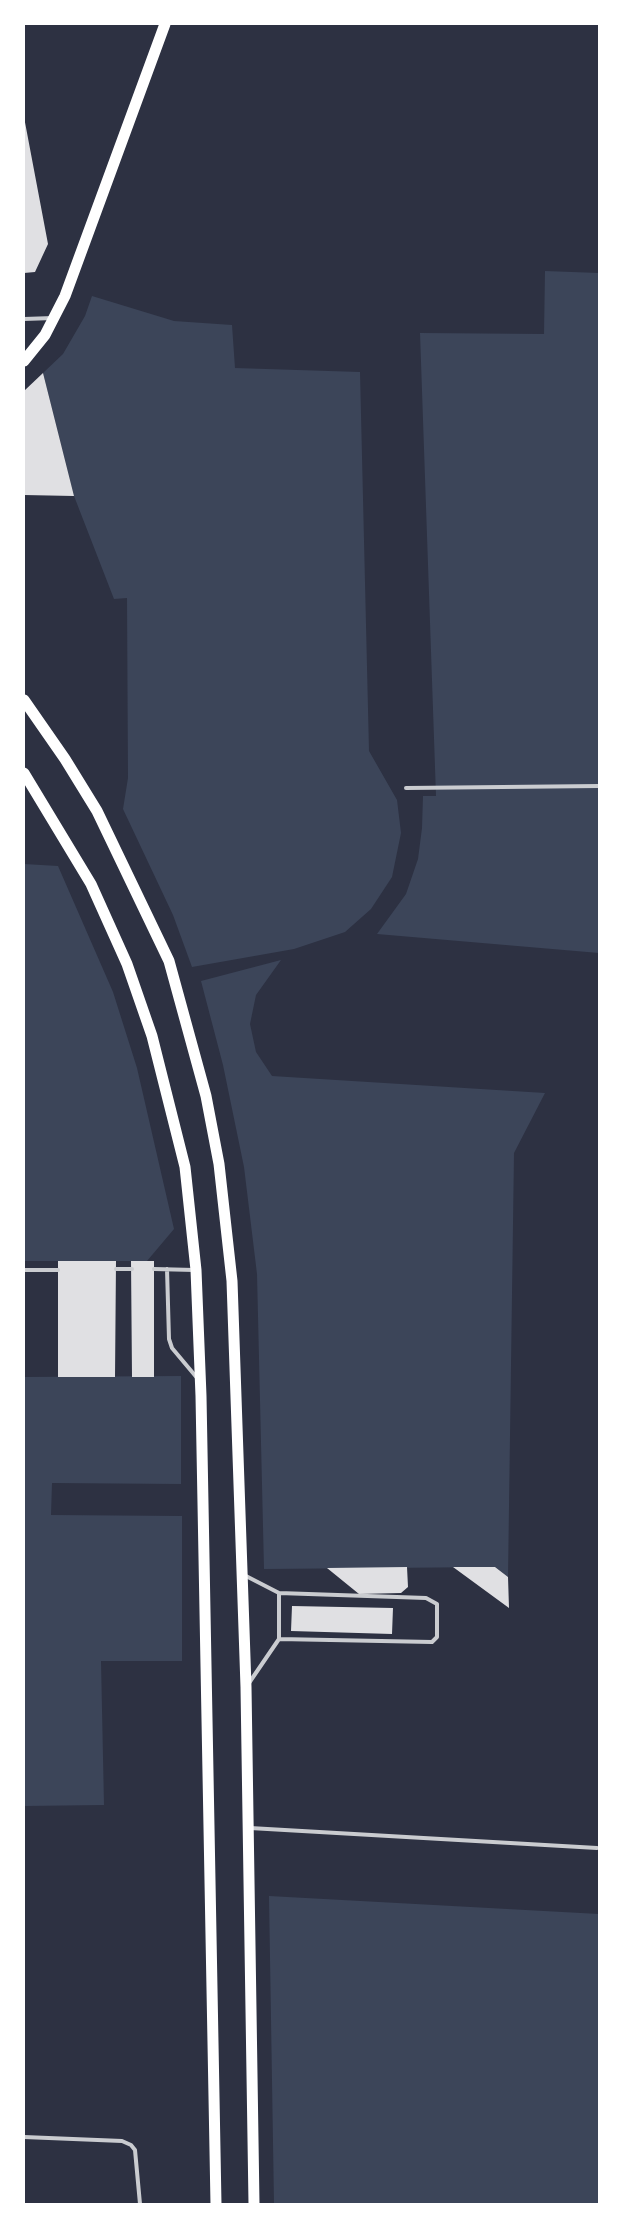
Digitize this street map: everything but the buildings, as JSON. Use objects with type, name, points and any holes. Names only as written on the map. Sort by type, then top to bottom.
[{"type":"main road","points":[[24,361],[38,346],[55,318],[74,275],[165,24]]},
{"type":"main road","points":[[24,700],[65,759],[97,811],[169,961],[206,1096],[219,1164],[232,1281],[246,1687],[254,2204]]},
{"type":"main road","points":[[24,773],[91,884],[127,964],[152,1036],[185,1167],[196,1270],[200,1382],[216,2204]]},
{"type":"lane","points":[[24,319],[55,318]]},
{"type":"lane","points":[[406,788],[599,786]]},
{"type":"lane","points":[[154,1269],[196,1270]]},
{"type":"lane","points":[[167,1269],[169,1339],[172,1348],[200,1382]]},
{"type":"lane","points":[[24,1270],[58,1270]]},
{"type":"lane","points":[[116,1270],[132,1270]]},
{"type":"lane","points":[[241,1573],[279,1593],[426,1598],[437,1604],[437,1637],[432,1642],[279,1639]]},
{"type":"lane","points":[[246,1687],[279,1639],[279,1593]]},
{"type":"lane","points":[[248,1828],[597,1848]]},
{"type":"lane","points":[[24,2137],[122,2141],[131,2145],[135,2150],[140,2204]]},
{"type":"shaded area","points":[[545,271],[599,273],[599,953],[377,934],[406,894],[418,859],[422,828],[423,796],[436,796],[420,333],[544,334]]},
{"type":"shaded area","points":[[92,296],[174,321],[232,325],[235,368],[360,372],[369,751],[397,800],[401,833],[392,877],[371,909],[345,932],[294,949],[192,967],[173,915],[123,809],[128,778],[127,598],[114,599],[74,496],[43,373],[63,354],[85,316]]},
{"type":"shaded area","points":[[24,864],[58,866],[113,992],[137,1068],[174,1229],[147,1261],[24,1261]]},
{"type":"shaded area","points":[[281,960],[256,995],[250,1024],[256,1052],[272,1076],[545,1093],[514,1153],[508,1577],[495,1567],[264,1569],[257,1274],[244,1167],[223,1065],[201,981]]},
{"type":"shaded area","points":[[181,1376],[181,1484],[52,1483],[51,1515],[182,1516],[182,1661],[101,1661],[104,1805],[24,1806],[24,1377]]},
{"type":"shaded area","points":[[269,1896],[599,1914],[599,2204],[274,2204]]}]
